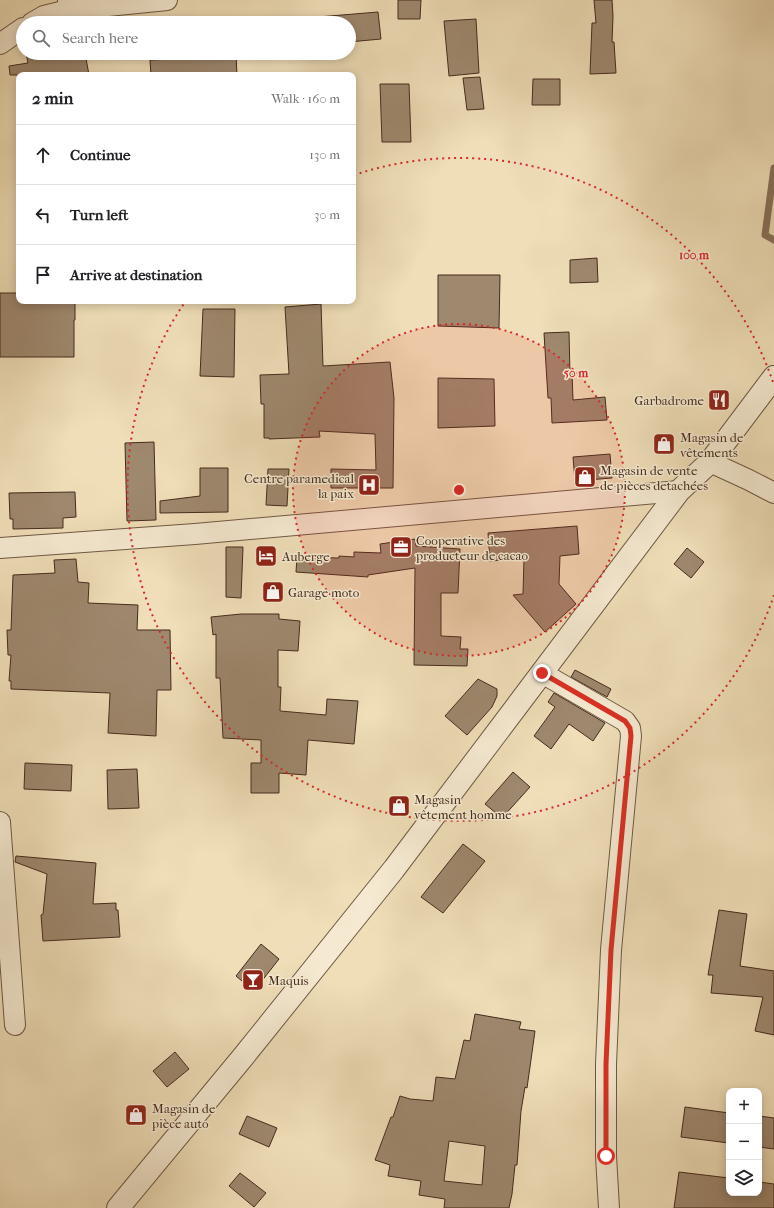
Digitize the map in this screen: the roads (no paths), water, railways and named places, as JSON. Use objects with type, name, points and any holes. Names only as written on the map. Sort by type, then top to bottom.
[{"type":"street","points":[[44,16],[68,5],[168,0]]},
{"type":"street","points":[[0,44],[16,33]]},
{"type":"street","points":[[118,1208],[243,1057],[394,869],[679,491],[710,462],[774,377]]},
{"type":"street","points":[[710,462],[774,493]]},
{"type":"street","points":[[0,548],[194,534],[679,491]]},
{"type":"street","points":[[542,673],[625,721],[630,728],[630,751],[611,950],[606,1064],[606,1156],[609,1208]]},
{"type":"street","points":[[0,822],[15,1024]]},
{"type":"waterway","points":[[774,168],[765,235],[774,240]]},
{"type":"place","name":"Garbadrome","points":[[719,400]]},
{"type":"place","name":"Magasin de vêtements","points":[[664,444]]},
{"type":"place","name":"Magasin de vente de pièces detachées","points":[[585,477]]},
{"type":"place","name":"Centre paramedical la paix","points":[[369,485]]},
{"type":"place","name":"Cooperative des producteur de cacao","points":[[401,547]]},
{"type":"place","name":"Auberge","points":[[266,556]]},
{"type":"place","name":"Garage moto","points":[[273,592]]},
{"type":"place","name":"Magasin vêtement homme","points":[[399,806]]},
{"type":"place","name":"Maquis","points":[[253,980]]},
{"type":"place","name":"Magasin de pièce auto","points":[[136,1115]]}]
